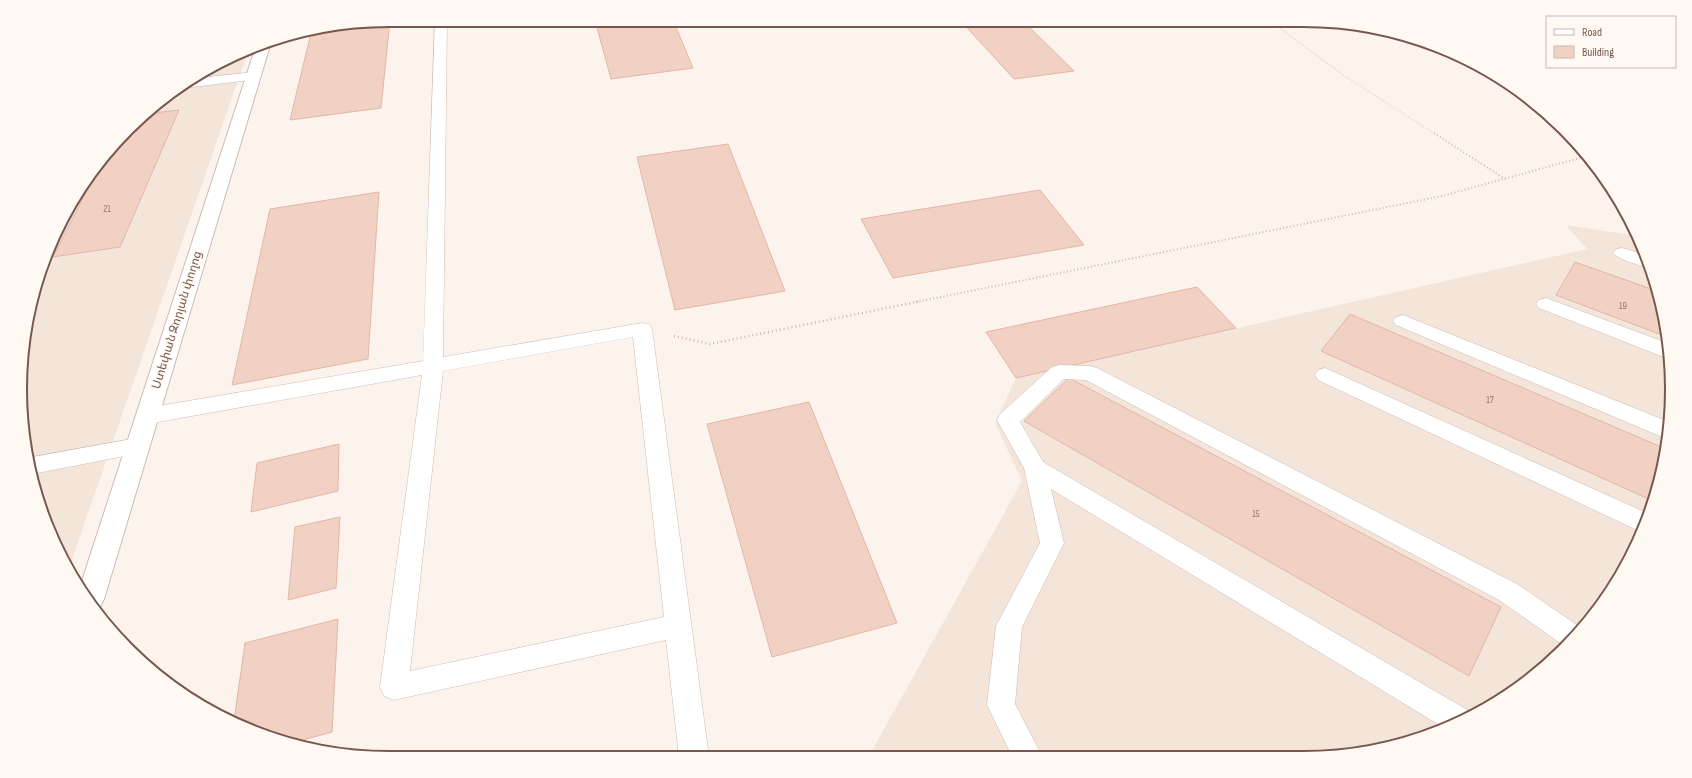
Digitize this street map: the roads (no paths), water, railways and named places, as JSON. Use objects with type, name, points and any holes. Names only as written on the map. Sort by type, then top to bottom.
[{"type":"street","name":"Ստեփան Զորյան փողոց","points":[[91,594],[262,50]]},
{"type":"lane","points":[[441,27],[433,366],[394,687],[678,626]]},
{"type":"lane","points":[[196,83],[254,76]]},
{"type":"lane","points":[[1622,252],[1641,259]]},
{"type":"lane","points":[[1546,304],[1663,349]]},
{"type":"lane","points":[[1403,321],[1663,429]]},
{"type":"lane","points":[[147,416],[642,329],[693,751]]},
{"type":"lane","points":[[1024,751],[1001,705],[1009,626],[1052,543],[1035,468],[1008,420],[1059,372],[1090,373],[1508,592],[1569,635]]},
{"type":"lane","points":[[1325,375],[1640,520]]},
{"type":"lane","points":[[35,465],[137,446]]},
{"type":"lane","points":[[1035,468],[1454,718]]}]
